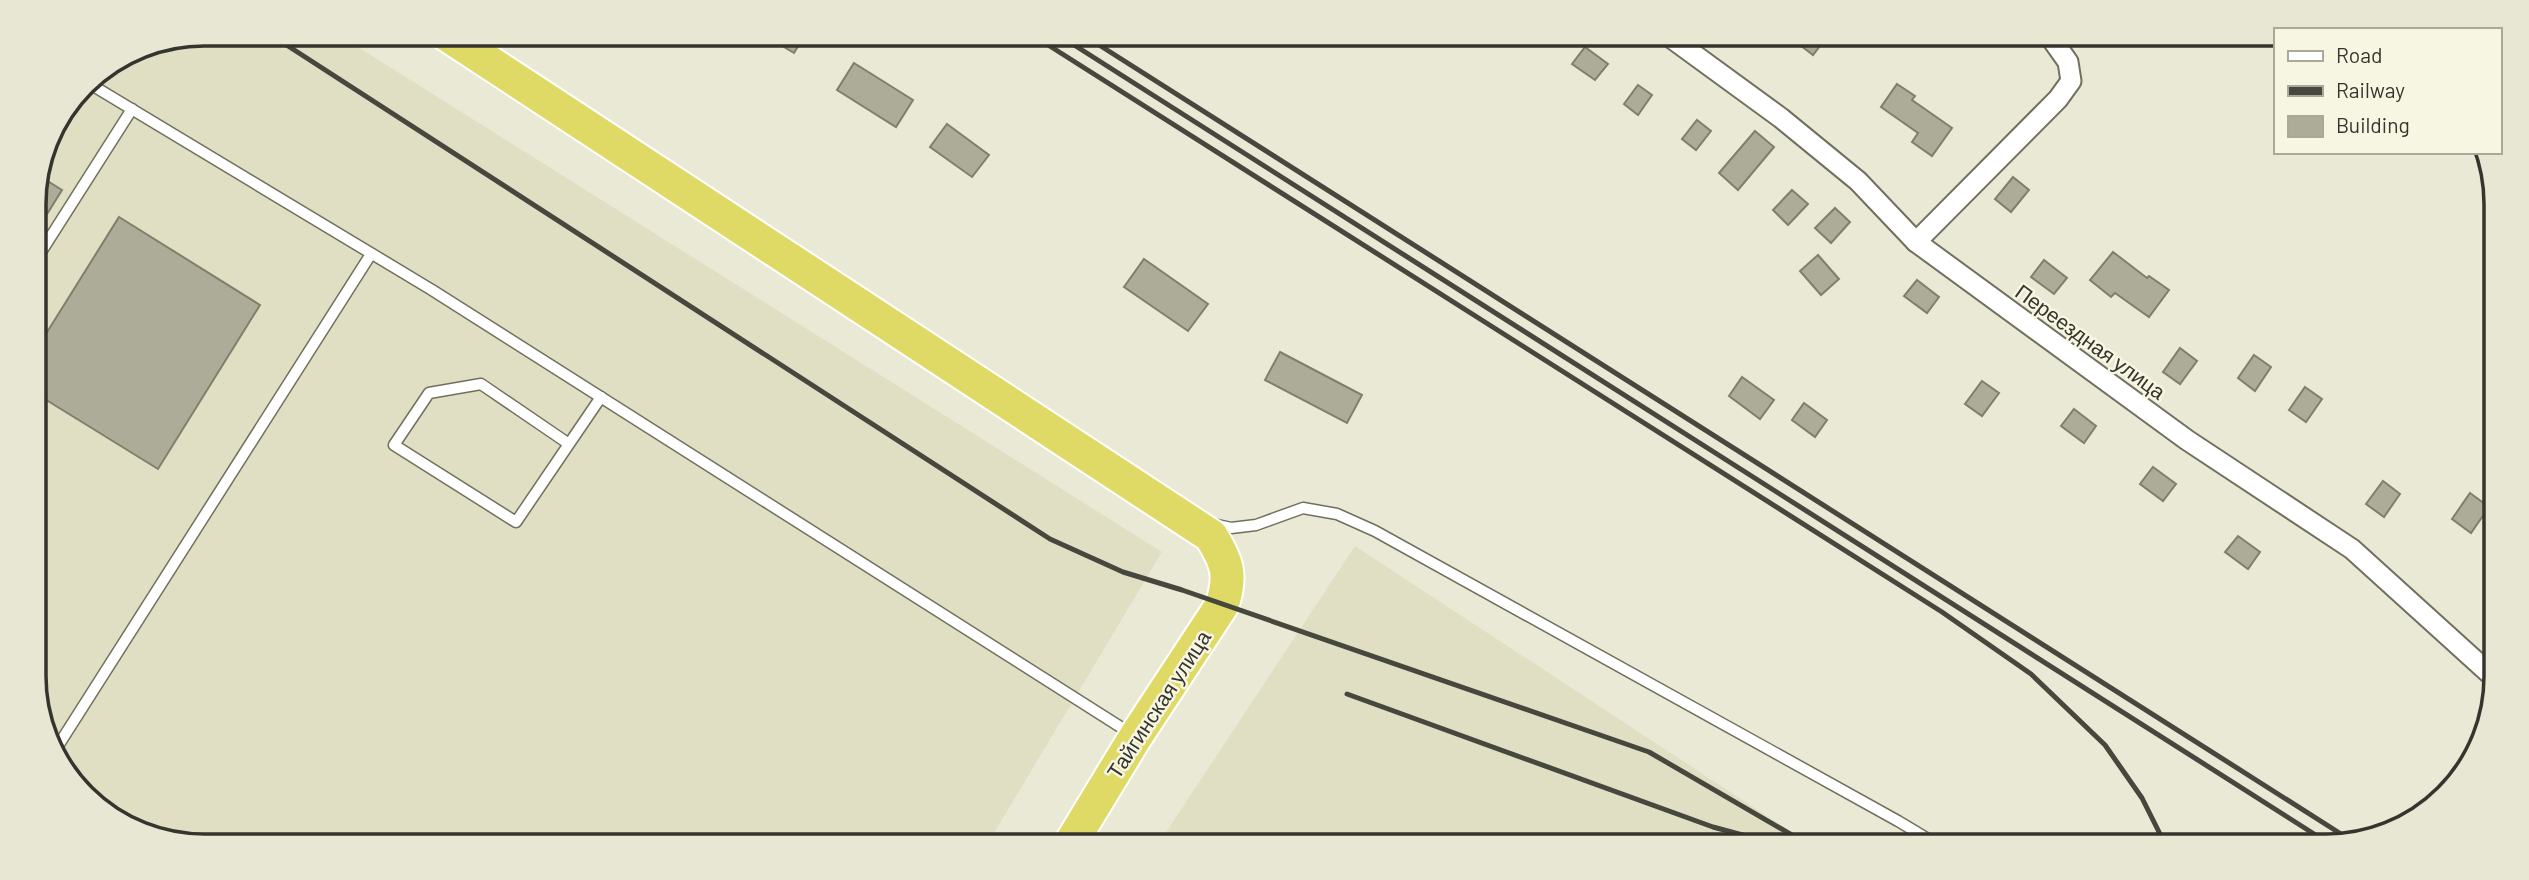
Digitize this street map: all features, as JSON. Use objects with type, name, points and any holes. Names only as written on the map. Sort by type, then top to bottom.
[{"type":"highway","points":[[464,46],[1191,522]]},
{"type":"highway","name":"Тайгинская улица","points":[[1076,834],[1136,736],[1223,605],[1228,584],[1226,559],[1211,537],[1191,522]]},
{"type":"street","name":"Переездная улица","points":[[1682,46],[1782,118],[1849,173],[1916,242],[2188,440],[2352,549],[2484,669]]},
{"type":"street","points":[[1916,242],[2058,99],[2071,81],[2068,62],[2057,46]]},
{"type":"lane","points":[[97,88],[601,397],[1136,736]]},
{"type":"lane","points":[[46,244],[132,109]]},
{"type":"lane","points":[[60,742],[371,254]]},
{"type":"lane","points":[[569,444],[481,384],[429,393],[394,445],[516,522],[601,397]]},
{"type":"lane","points":[[1191,522],[1231,528],[1256,525],[1303,508],[1337,514],[1375,531],[1920,834]]},
{"type":"shaded area","points":[[193,46],[356,46],[1162,552],[993,834],[203,834],[162,829],[124,813],[107,802],[85,781],[62,746],[47,697],[46,193],[51,162],[72,116],[92,92],[124,67],[153,54]]},
{"type":"shaded area","points":[[1355,546],[1794,834],[1165,834]]},
{"type":"building","points":[[782,46],[798,46],[794,53]]},
{"type":"building","points":[[1801,46],[1820,46],[1813,55]]},
{"type":"building","points":[[1585,47],[1608,64],[1595,80],[1572,64]]},
{"type":"building","points":[[854,63],[913,100],[896,127],[837,90]]},
{"type":"building","points":[[1897,84],[1915,96],[1912,100],[1952,128],[1932,156],[1912,142],[1918,133],[1881,107]]},
{"type":"building","points":[[1638,85],[1652,95],[1638,115],[1624,104]]},
{"type":"building","points":[[1697,120],[1711,131],[1696,150],[1682,139]]},
{"type":"building","points":[[947,124],[989,155],[972,177],[930,147]]},
{"type":"building","points":[[1755,131],[1774,147],[1738,190],[1719,173]]},
{"type":"building","points":[[2013,177],[2029,190],[2011,212],[1995,199]]},
{"type":"building","points":[[47,181],[62,190],[46,216]]},
{"type":"building","points":[[1792,190],[1808,204],[1788,225],[1773,210]]},
{"type":"building","points":[[1835,208],[1850,222],[1831,243],[1815,228]]},
{"type":"building","points":[[119,217],[260,305],[158,469],[46,400],[46,334]]},
{"type":"building","points":[[2113,252],[2147,278],[2149,276],[2169,290],[2149,317],[2115,293],[2111,297],[2090,280]]},
{"type":"building","points":[[1818,255],[1839,279],[1821,295],[1800,271]]},
{"type":"building","points":[[1144,259],[1208,304],[1188,331],[1124,287]]},
{"type":"building","points":[[2044,260],[2067,278],[2054,294],[2031,277]]},
{"type":"building","points":[[1917,280],[1939,297],[1927,313],[1904,296]]},
{"type":"building","points":[[2180,348],[2197,361],[2180,384],[2163,372]]},
{"type":"building","points":[[1280,352],[1362,395],[1347,423],[1265,380]]},
{"type":"building","points":[[2254,355],[2271,367],[2255,391],[2238,378]]},
{"type":"building","points":[[1742,377],[1774,400],[1760,419],[1729,396]]},
{"type":"building","points":[[1982,381],[1999,393],[1982,416],[1965,404]]},
{"type":"building","points":[[2305,387],[2322,399],[2306,422],[2289,410]]},
{"type":"building","points":[[1804,403],[1827,420],[1815,437],[1792,420]]},
{"type":"building","points":[[2074,409],[2096,426],[2084,443],[2061,426]]},
{"type":"building","points":[[2153,467],[2176,484],[2163,501],[2140,484]]},
{"type":"building","points":[[2383,481],[2400,494],[2384,517],[2366,504]]},
{"type":"building","points":[[2470,493],[2484,503],[2484,514],[2471,533],[2452,519]]},
{"type":"building","points":[[2238,536],[2260,552],[2248,569],[2225,552]]},
{"type":"railway","points":[[288,46],[1050,539],[1123,572],[1649,752],[1790,834]]},
{"type":"railway","points":[[1050,46],[1942,612],[2031,674],[2105,745],[2142,798],[2160,834]]},
{"type":"railway","points":[[1076,46],[2314,834]]},
{"type":"railway","points":[[1101,46],[2340,834]]},
{"type":"railway","points":[[1347,694],[1713,827],[1739,834]]}]
